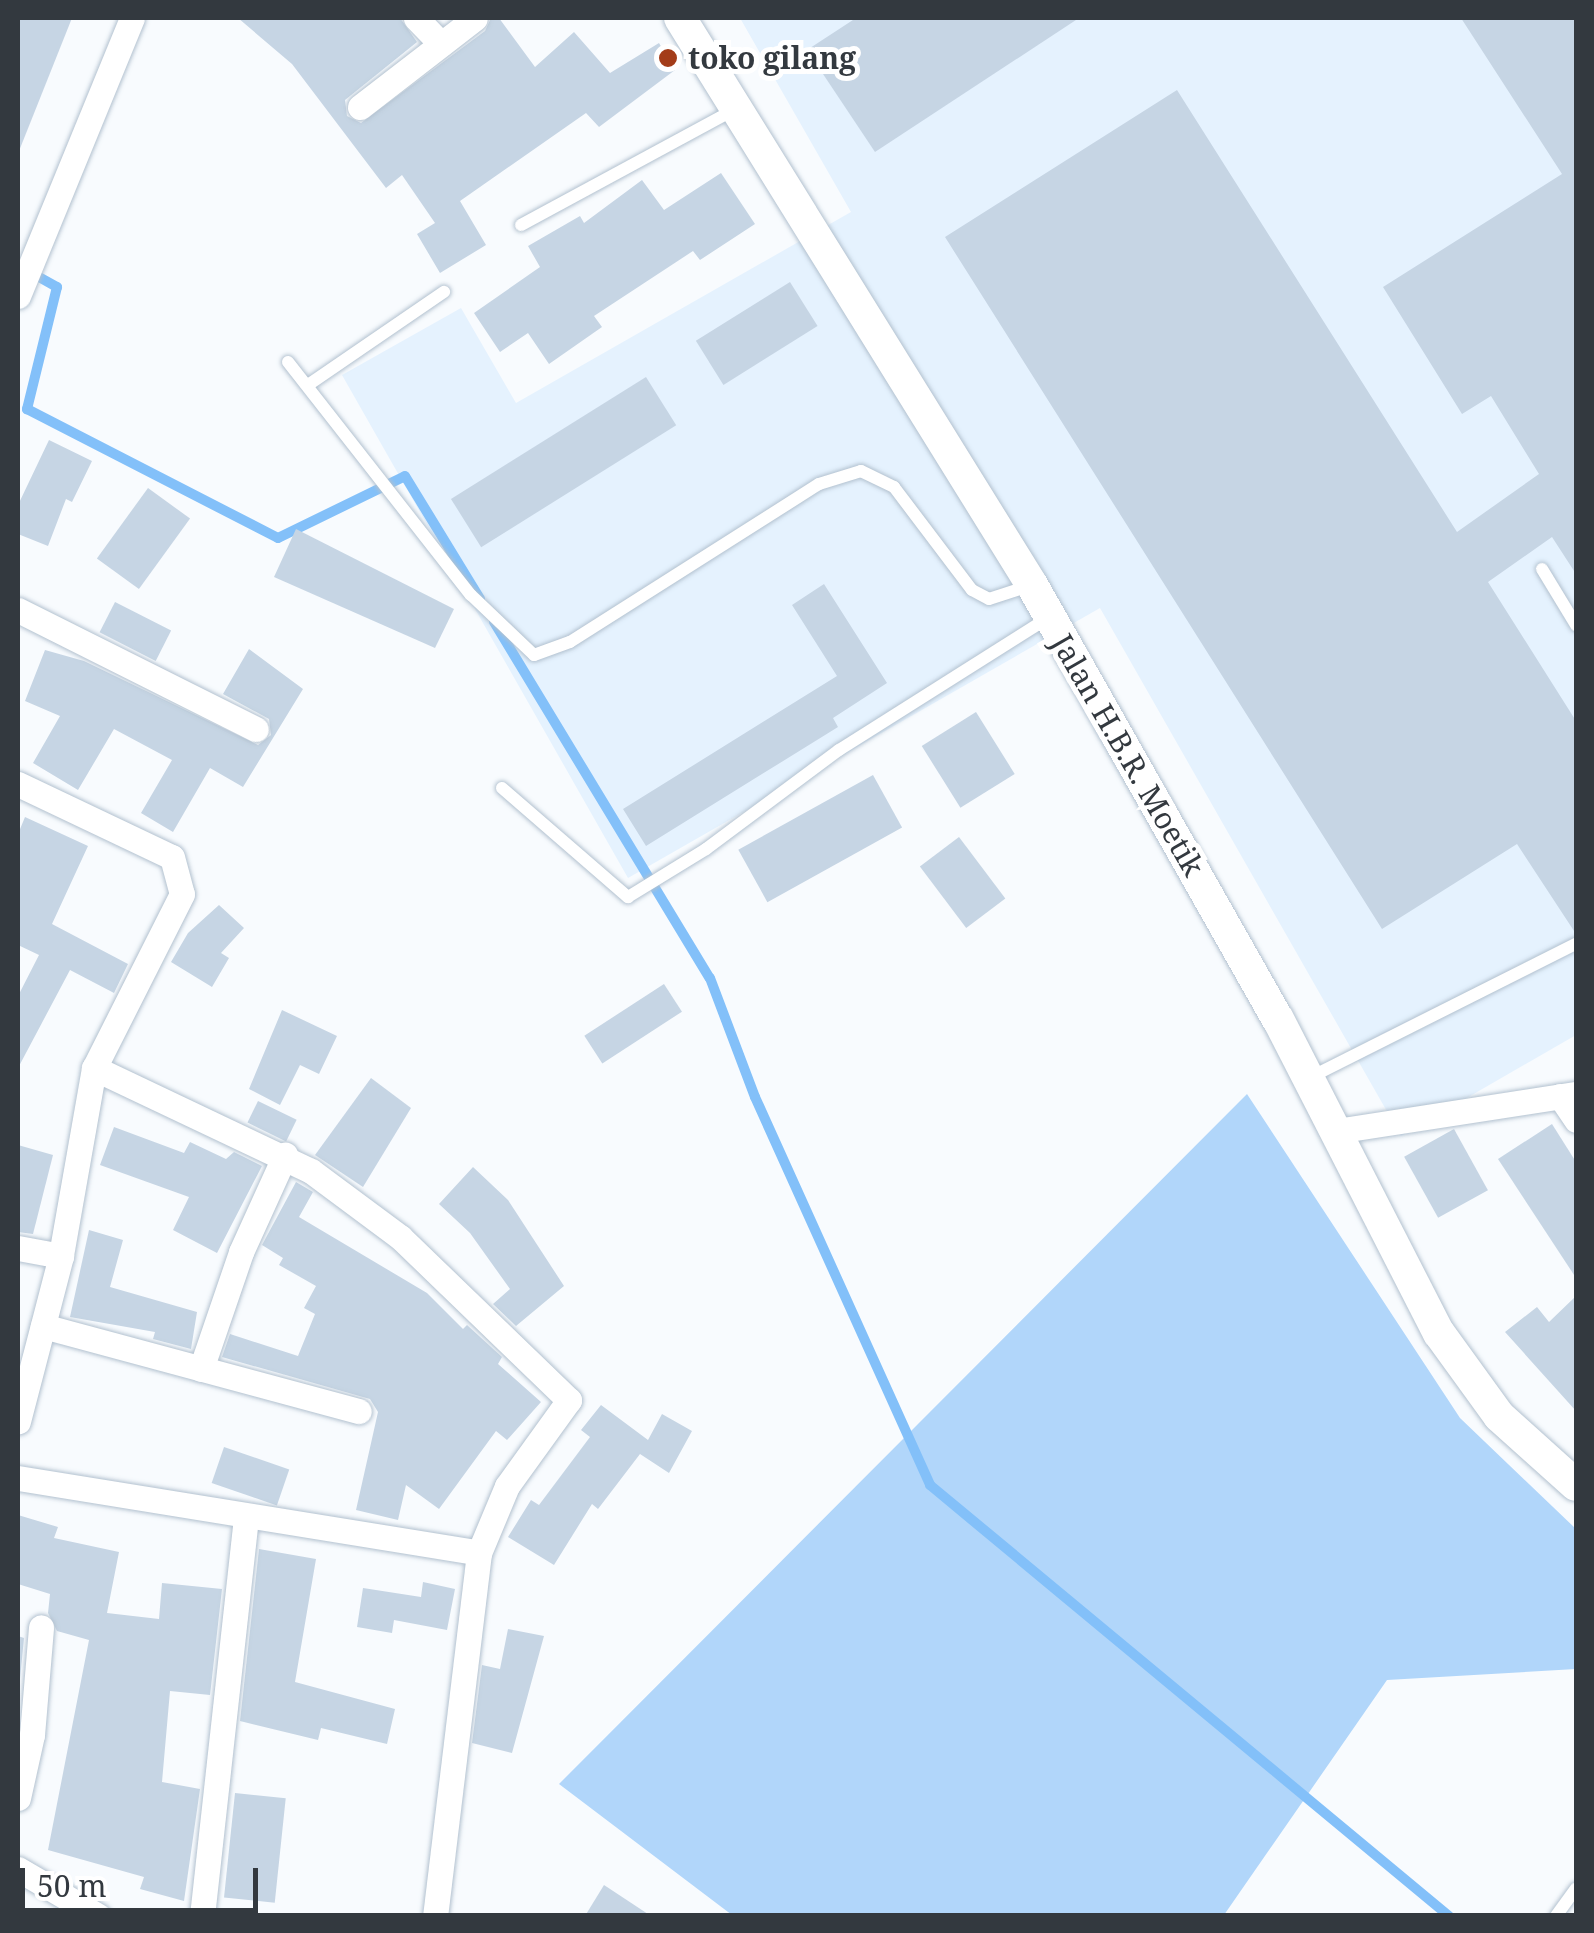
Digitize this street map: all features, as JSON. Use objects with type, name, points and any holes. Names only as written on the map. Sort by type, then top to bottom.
[{"type":"street","points":[[18,296],[132,18]]},
{"type":"street","points":[[416,18],[441,44]]},
{"type":"street","points":[[360,107],[475,18]]},
{"type":"street","name":"Jalan H.B.R. Moetik","points":[[680,18],[1032,585],[1308,1078],[1439,1333],[1474,1385],[1576,1485]]},
{"type":"street","points":[[18,610],[256,729]]},
{"type":"street","points":[[18,784],[162,851],[181,874],[178,909],[94,1068],[61,1256],[18,1421]]},
{"type":"street","points":[[94,1068],[285,1155],[400,1237],[568,1400],[506,1486],[479,1553],[434,1916]]},
{"type":"street","points":[[1336,1131],[1568,1095],[1576,1120]]},
{"type":"street","points":[[201,1370],[241,1252],[285,1155]]},
{"type":"street","points":[[18,1248],[61,1256]]},
{"type":"street","points":[[43,1326],[359,1411]]},
{"type":"street","points":[[18,1478],[246,1520],[479,1553]]},
{"type":"street","points":[[202,1916],[246,1520]]},
{"type":"street","points":[[18,1798],[32,1734],[41,1627]]},
{"type":"street","points":[[18,1869],[98,1916]]},
{"type":"lane","points":[[521,225],[736,108]]},
{"type":"lane","points":[[308,386],[444,292]]},
{"type":"lane","points":[[288,362],[378,470],[471,595],[528,653],[545,655],[820,484],[861,472],[894,487],[972,590],[989,599],[1032,585]]},
{"type":"lane","points":[[1542,569],[1576,625]]},
{"type":"lane","points":[[502,788],[619,894],[637,893],[665,877],[838,750],[1050,617]]},
{"type":"lane","points":[[1308,1078],[1576,944]]},
{"type":"lane","points":[[1556,1916],[1576,1888]]},
{"type":"shaded area","points":[[740,18],[1576,18],[1576,1035],[1401,1136],[1100,608],[628,878],[342,375],[461,308],[516,403],[851,212]]},
{"type":"shaded area","points":[[1247,1094],[1460,1418],[1576,1529],[1576,1669],[1387,1680],[1224,1915],[732,1915],[559,1784]]},
{"type":"building","points":[[18,18],[72,18],[19,151],[18,151]]},
{"type":"building","points":[[238,18],[400,18],[417,42],[345,100],[347,116],[361,123],[485,31],[491,18],[499,18],[535,67],[574,32],[610,73],[659,43],[675,70],[599,127],[586,113],[460,201],[486,245],[440,273],[417,234],[435,223],[402,175],[386,188],[292,64]]},
{"type":"building","points":[[856,18],[1079,18],[875,152],[807,50]]},
{"type":"building","points":[[1461,18],[1576,18],[1576,574],[1552,537],[1488,582],[1576,721],[1576,934],[1517,844],[1382,929],[945,237],[1177,90],[1457,532],[1539,474],[1491,396],[1462,414],[1383,287],[1562,174]]},
{"type":"building","points":[[721,173],[755,224],[700,260],[693,251],[594,316],[602,327],[549,364],[528,333],[500,352],[474,313],[540,267],[528,246],[580,216],[584,223],[642,180],[664,210]]},
{"type":"building","points":[[790,282],[818,326],[723,385],[696,341]]},
{"type":"building","points":[[646,377],[676,425],[481,547],[451,499]]},
{"type":"building","points":[[49,440],[92,461],[72,502],[66,499],[48,546],[18,534],[18,505]]},
{"type":"building","points":[[148,488],[190,519],[139,589],[97,558]]},
{"type":"building","points":[[296,529],[454,609],[435,648],[274,577]]},
{"type":"building","points":[[824,584],[887,683],[833,718],[838,727],[646,846],[623,809],[837,676],[792,605]]},
{"type":"building","points":[[115,602],[171,631],[156,661],[100,632]]},
{"type":"building","points":[[249,649],[303,689],[243,787],[210,768],[173,832],[141,813],[172,760],[114,729],[78,790],[33,763],[60,716],[25,701],[45,650],[84,661],[258,745],[271,735],[269,719],[223,694]]},
{"type":"building","points":[[976,712],[1015,774],[960,808],[922,746]]},
{"type":"building","points":[[873,775],[902,827],[767,902],[738,850]]},
{"type":"building","points":[[25,817],[88,846],[52,924],[128,964],[114,993],[70,970],[18,1068],[18,996],[39,955],[18,945],[18,834]]},
{"type":"building","points":[[959,837],[1005,898],[966,928],[920,866]]},
{"type":"building","points":[[219,905],[244,928],[221,953],[229,958],[212,987],[171,962],[188,933]]},
{"type":"building","points":[[664,984],[682,1012],[602,1063],[584,1036]]},
{"type":"building","points":[[282,1010],[337,1036],[319,1074],[300,1065],[280,1105],[249,1089]]},
{"type":"building","points":[[371,1078],[411,1108],[363,1187],[315,1155]]},
{"type":"building","points":[[258,1101],[297,1120],[286,1141],[247,1123]]},
{"type":"building","points":[[1552,1124],[1576,1162],[1576,1278],[1498,1159]]},
{"type":"building","points":[[114,1127],[184,1153],[190,1142],[226,1159],[234,1152],[262,1166],[217,1253],[173,1230],[189,1197],[100,1165]]},
{"type":"building","points":[[1454,1129],[1488,1190],[1438,1218],[1404,1157]]},
{"type":"building","points":[[18,1145],[53,1155],[33,1234],[18,1232]]},
{"type":"building","points":[[473,1167],[508,1200],[564,1286],[516,1326],[493,1304],[510,1289],[470,1233],[439,1204]]},
{"type":"building","points":[[296,1182],[313,1192],[299,1217],[427,1293],[463,1329],[467,1325],[502,1357],[498,1364],[541,1402],[507,1440],[496,1431],[439,1509],[406,1485],[398,1520],[356,1510],[378,1412],[370,1399],[222,1357],[230,1334],[298,1356],[315,1314],[304,1308],[316,1286],[279,1265],[283,1258],[262,1245]]},
{"type":"building","points":[[89,1230],[123,1240],[110,1287],[197,1312],[191,1349],[153,1339],[155,1332],[70,1317]]},
{"type":"building","points":[[1576,1296],[1576,1411],[1505,1332],[1537,1307],[1549,1322]]},
{"type":"building","points":[[601,1405],[648,1440],[662,1414],[692,1431],[669,1473],[640,1454],[598,1509],[592,1504],[554,1565],[508,1537],[531,1500],[539,1505],[590,1437],[581,1430]]},
{"type":"building","points":[[224,1447],[289,1469],[277,1505],[212,1483]]},
{"type":"building","points":[[18,1515],[58,1527],[54,1538],[119,1552],[107,1613],[159,1619],[162,1583],[222,1589],[210,1695],[170,1691],[162,1782],[200,1789],[184,1901],[140,1889],[144,1877],[48,1850],[89,1640],[57,1631],[48,1613],[50,1594],[18,1584]]},
{"type":"building","points":[[259,1549],[316,1559],[295,1682],[395,1709],[387,1744],[321,1728],[318,1740],[240,1721]]},
{"type":"building","points":[[423,1582],[455,1589],[447,1630],[394,1620],[392,1633],[357,1627],[363,1588],[421,1597]]},
{"type":"building","points":[[508,1629],[544,1636],[512,1753],[472,1743],[482,1665],[500,1669]]},
{"type":"building","points":[[18,1636],[24,1638],[20,1679],[18,1679]]},
{"type":"building","points":[[235,1793],[286,1798],[275,1903],[224,1897]]},
{"type":"building","points":[[604,1885],[651,1916],[585,1916]]},
{"type":"waterway","points":[[30,272],[57,287],[27,409],[278,538],[405,476],[480,599]]},
{"type":"waterway","points":[[494,622],[710,978],[755,1097],[930,1485],[1449,1916]]},
{"type":"place","name":"toko gilang","points":[[668,58]]}]
